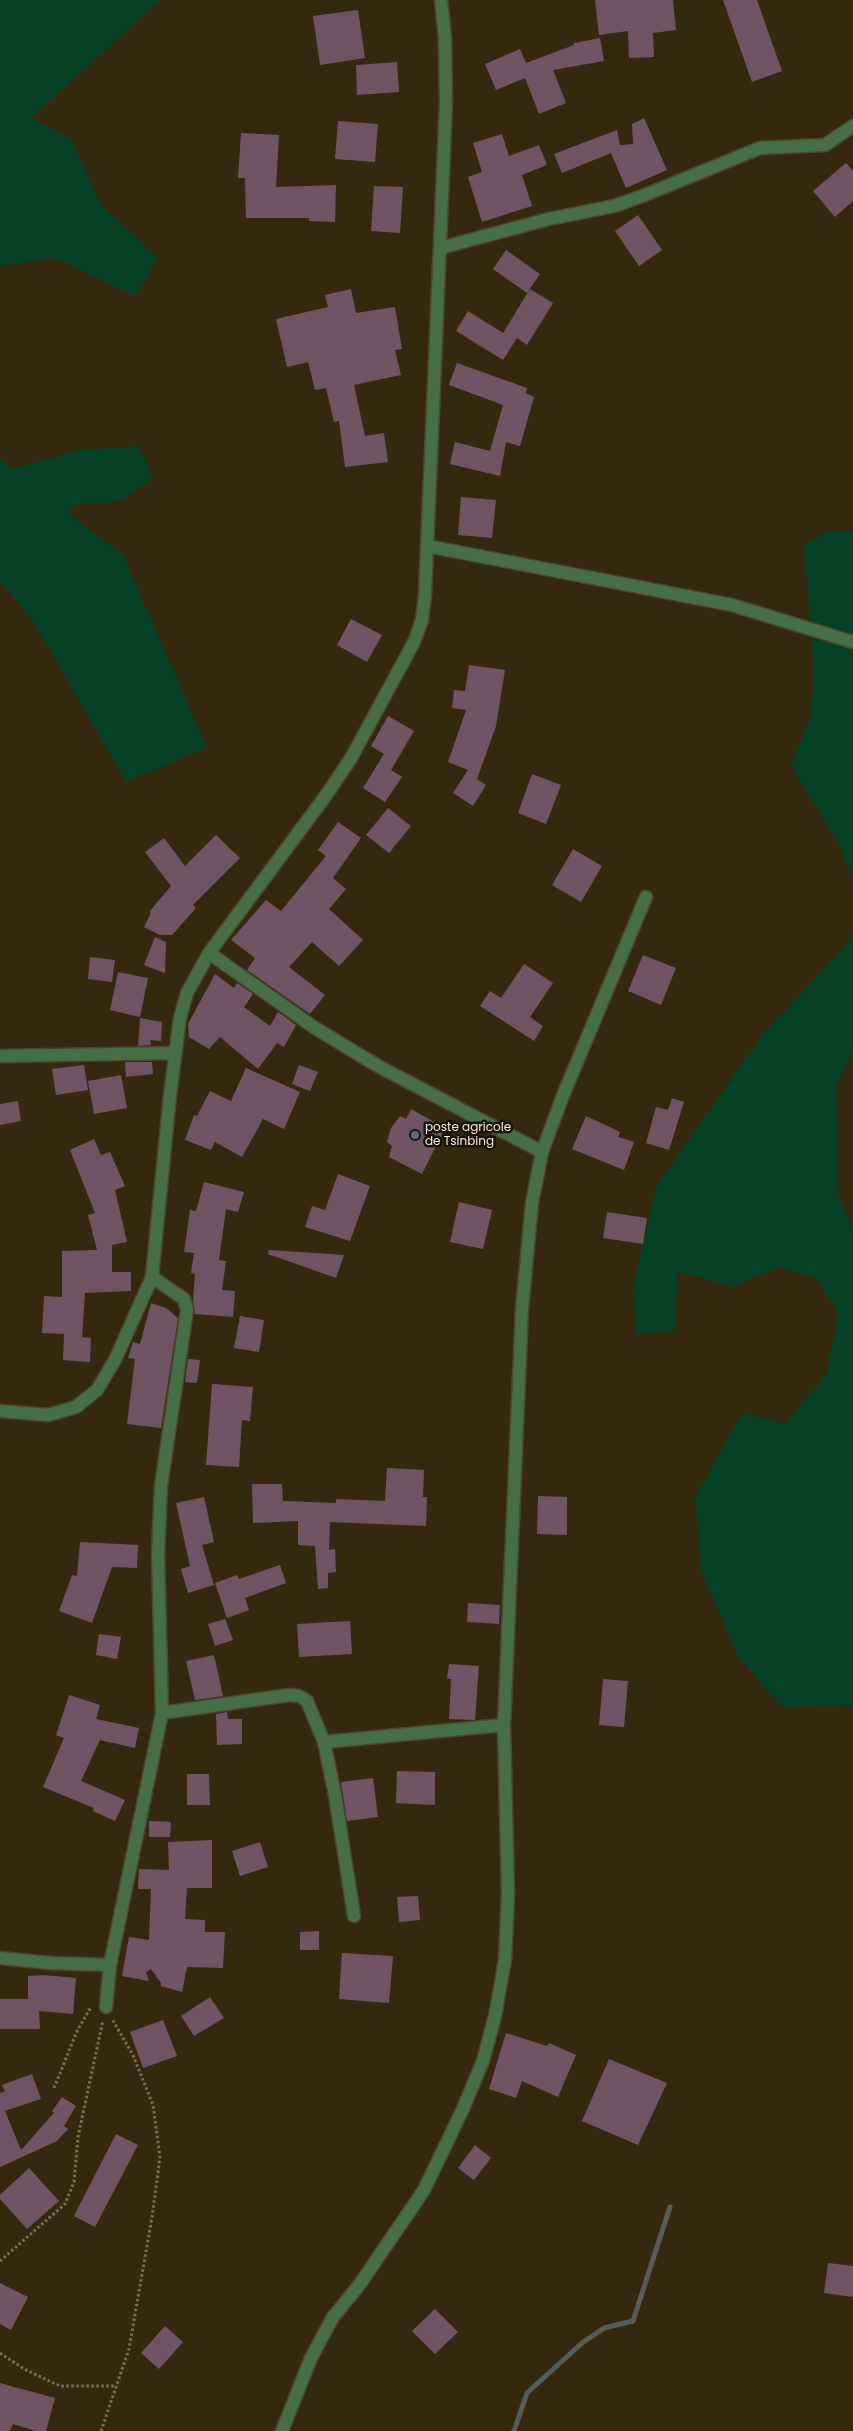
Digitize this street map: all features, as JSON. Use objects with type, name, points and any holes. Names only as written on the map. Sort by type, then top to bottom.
[{"type":"street","points":[[0,1411],[48,1415],[76,1407],[97,1390],[115,1360],[152,1277],[175,1053],[186,993],[209,953],[346,767],[414,642],[422,620],[426,595],[446,103],[445,38],[441,0]]},
{"type":"street","points":[[440,248],[549,219],[614,206],[760,148],[826,145],[853,126]]},
{"type":"street","points":[[428,546],[732,605],[853,642]]},
{"type":"street","points":[[282,2431],[311,2358],[334,2316],[360,2284],[424,2190],[483,2062],[495,2016],[505,1960],[508,1895],[504,1725],[522,1308],[532,1203],[542,1152],[564,1093],[646,897]]},
{"type":"street","points":[[209,953],[323,1033],[386,1070],[542,1152]]},
{"type":"street","points":[[0,1056],[175,1053]]},
{"type":"street","points":[[106,2007],[110,1965],[162,1713],[158,1554],[161,1486],[187,1310],[184,1299],[152,1277]]},
{"type":"street","points":[[162,1713],[289,1695],[299,1696],[307,1701],[324,1742],[336,1795],[354,1916]]},
{"type":"street","points":[[324,1742],[504,1725]]},
{"type":"street","points":[[0,1958],[50,1963],[110,1965]]},
{"type":"path","points":[[54,2088],[77,2031],[95,2000]]},
{"type":"path","points":[[0,2261],[65,2204],[74,2182],[78,2137],[106,2007]]},
{"type":"path","points":[[101,2431],[129,2349],[152,2217],[160,2157],[153,2105],[133,2055],[106,2007]]},
{"type":"path","points":[[0,2353],[24,2369],[60,2386],[116,2386]]},
{"type":"green space","points":[[0,0],[160,0],[31,118],[71,139],[101,205],[158,258],[135,296],[54,258],[0,266]]},
{"type":"green space","points":[[139,446],[153,478],[120,502],[80,503],[67,512],[123,555],[207,748],[126,782],[32,619],[0,582],[0,459],[12,469],[81,450]]},
{"type":"green space","points":[[825,532],[853,532],[853,879],[841,848],[791,766],[811,715],[814,674],[804,546]]},
{"type":"green space","points":[[853,930],[853,1052],[836,1087],[838,1195],[853,1230],[853,1705],[782,1707],[736,1654],[701,1569],[695,1497],[742,1413],[785,1424],[827,1373],[838,1313],[817,1279],[780,1267],[733,1287],[678,1272],[674,1331],[636,1334],[633,1286],[657,1185],[763,1034],[843,949]]},
{"type":"building","points":[[595,0],[673,0],[676,30],[653,33],[654,57],[629,58],[628,31],[599,35]]},
{"type":"building","points":[[723,0],[757,0],[782,71],[752,82]]},
{"type":"building","points":[[358,10],[365,58],[320,65],[313,16]]},
{"type":"building","points":[[600,38],[604,61],[553,70],[566,103],[539,114],[525,78],[496,90],[485,64],[520,49],[526,63],[574,45],[574,43]]},
{"type":"building","points":[[397,62],[399,92],[357,95],[356,65]]},
{"type":"building","points":[[644,118],[667,170],[626,188],[611,153],[562,173],[554,154],[617,130],[620,145],[633,144],[632,124]]},
{"type":"building","points":[[338,121],[378,124],[375,162],[335,159]]},
{"type":"building","points":[[241,133],[279,135],[276,187],[336,185],[335,222],[309,221],[309,218],[246,218],[245,178],[238,178]]},
{"type":"building","points":[[502,134],[509,156],[539,145],[547,165],[522,175],[532,206],[482,222],[468,177],[482,172],[473,143]]},
{"type":"building","points":[[846,163],[853,171],[853,201],[835,217],[813,191]]},
{"type":"building","points":[[374,186],[403,187],[400,233],[371,231]]},
{"type":"building","points":[[638,215],[662,250],[639,266],[615,231]]},
{"type":"building","points":[[506,250],[540,274],[527,293],[493,269]]},
{"type":"building","points":[[351,289],[356,313],[395,307],[402,349],[395,350],[401,375],[354,385],[365,436],[384,433],[388,462],[345,467],[339,421],[334,422],[326,388],[315,390],[308,362],[287,367],[276,319],[328,307],[325,295]]},
{"type":"building","points":[[530,289],[553,303],[527,345],[517,338],[503,360],[456,331],[468,311],[503,333]]},
{"type":"building","points":[[457,363],[527,388],[526,393],[534,397],[520,446],[506,442],[500,476],[450,464],[455,442],[490,451],[503,405],[449,385]]},
{"type":"building","points":[[461,497],[496,500],[492,538],[458,535]]},
{"type":"building","points":[[351,619],[382,635],[367,662],[337,645]]},
{"type":"building","points":[[469,665],[505,670],[496,726],[477,779],[486,785],[473,806],[453,793],[468,770],[448,762],[466,710],[452,708],[454,690],[465,691]]},
{"type":"building","points":[[388,716],[414,731],[391,770],[402,777],[385,802],[363,788],[384,754],[371,746]]},
{"type":"building","points":[[532,774],[561,785],[546,824],[518,813]]},
{"type":"building","points":[[388,808],[411,826],[389,853],[366,835]]},
{"type":"building","points":[[338,822],[361,838],[333,878],[346,889],[329,909],[363,940],[339,966],[312,942],[289,967],[325,995],[310,1014],[247,970],[255,958],[231,940],[266,900],[281,911],[326,856],[318,850]]},
{"type":"building","points":[[216,835],[240,858],[193,905],[196,908],[172,935],[160,935],[144,927],[151,913],[149,912],[171,886],[145,852],[164,838],[185,866]]},
{"type":"building","points":[[573,849],[602,866],[581,902],[552,885]]},
{"type":"building","points":[[155,937],[166,942],[165,973],[144,965]]},
{"type":"building","points":[[643,955],[676,968],[661,1005],[628,991]]},
{"type":"building","points":[[90,957],[115,960],[112,982],[88,979]]},
{"type":"building","points":[[524,964],[553,983],[530,1017],[543,1026],[534,1041],[480,1006],[490,991],[501,998]]},
{"type":"building","points":[[118,972],[148,978],[140,1017],[110,1010]]},
{"type":"building","points":[[215,974],[234,988],[237,983],[253,994],[244,1007],[270,1026],[278,1012],[296,1025],[284,1047],[277,1043],[258,1069],[220,1037],[209,1049],[189,1037],[188,1024]]},
{"type":"building","points":[[140,1018],[162,1022],[161,1041],[150,1040],[151,1045],[138,1046]]},
{"type":"building","points":[[125,1062],[152,1062],[153,1074],[126,1077]]},
{"type":"building","points":[[84,1065],[88,1090],[56,1095],[52,1069]]},
{"type":"building","points":[[299,1065],[318,1072],[310,1091],[292,1084]]},
{"type":"building","points":[[246,1068],[300,1092],[284,1129],[263,1119],[242,1157],[215,1142],[211,1150],[185,1140],[194,1115],[197,1116],[210,1091],[231,1101]]},
{"type":"building","points":[[121,1075],[127,1108],[94,1114],[88,1081]]},
{"type":"building","points":[[672,1098],[684,1102],[669,1150],[646,1143],[656,1107],[668,1110]]},
{"type":"building","points":[[18,1101],[21,1121],[0,1125],[0,1104]]},
{"type":"building","name":"poste agricole de Tsinbing","points":[[411,1109],[445,1128],[422,1174],[389,1157],[392,1146],[387,1142],[391,1128],[400,1116],[406,1119]]},
{"type":"building","points":[[586,1116],[620,1132],[618,1137],[634,1142],[624,1170],[572,1149]]},
{"type":"building","points":[[94,1139],[101,1155],[110,1152],[125,1186],[115,1190],[127,1242],[112,1245],[112,1272],[131,1272],[131,1291],[85,1293],[82,1337],[91,1338],[90,1362],[63,1360],[64,1334],[42,1333],[44,1296],[62,1297],[62,1251],[97,1250],[88,1215],[95,1213],[70,1150]]},
{"type":"building","points":[[338,1174],[370,1186],[350,1241],[305,1227],[312,1206],[325,1210]]},
{"type":"building","points":[[204,1182],[244,1192],[238,1212],[226,1209],[219,1260],[226,1261],[222,1290],[235,1291],[233,1317],[195,1314],[193,1300],[195,1274],[191,1273],[194,1253],[184,1252],[190,1210],[196,1211]]},
{"type":"building","points":[[459,1202],[492,1210],[483,1249],[450,1242]]},
{"type":"building","points":[[607,1212],[647,1218],[643,1244],[603,1238]]},
{"type":"building","points":[[269,1250],[344,1255],[336,1278],[268,1254]]},
{"type":"building","points":[[151,1303],[166,1308],[178,1318],[161,1428],[127,1424],[135,1359],[128,1358],[133,1342],[140,1344]]},
{"type":"building","points":[[240,1316],[264,1320],[259,1352],[234,1348]]},
{"type":"building","points":[[188,1359],[200,1360],[197,1383],[185,1382]]},
{"type":"building","points":[[212,1384],[253,1387],[250,1421],[242,1420],[239,1467],[206,1465]]},
{"type":"building","points":[[387,1468],[424,1470],[423,1497],[427,1497],[426,1526],[330,1522],[329,1550],[335,1549],[336,1572],[328,1573],[328,1588],[318,1589],[315,1546],[298,1545],[298,1521],[253,1523],[252,1484],[282,1484],[283,1501],[336,1503],[336,1499],[385,1501]]},
{"type":"building","points":[[538,1496],[567,1497],[567,1535],[537,1534]]},
{"type":"building","points":[[204,1497],[214,1542],[202,1545],[214,1585],[188,1593],[181,1569],[190,1566],[176,1503]]},
{"type":"building","points":[[80,1542],[138,1545],[137,1568],[112,1567],[92,1623],[59,1611],[72,1575],[77,1576]]},
{"type":"building","points":[[280,1565],[286,1583],[245,1598],[249,1610],[227,1618],[215,1583],[237,1575],[239,1579]]},
{"type":"building","points":[[468,1603],[500,1605],[499,1624],[467,1622]]},
{"type":"building","points":[[225,1619],[233,1640],[215,1646],[208,1624]]},
{"type":"building","points":[[350,1621],[352,1654],[299,1657],[297,1624]]},
{"type":"building","points":[[99,1634],[121,1637],[117,1659],[96,1655]]},
{"type":"building","points":[[214,1655],[223,1696],[195,1700],[186,1661]]},
{"type":"building","points":[[449,1664],[479,1666],[475,1720],[449,1719],[451,1679],[447,1679]]},
{"type":"building","points":[[603,1679],[628,1681],[624,1727],[599,1725]]},
{"type":"building","points":[[69,1695],[100,1705],[96,1719],[139,1728],[135,1748],[100,1740],[81,1781],[125,1800],[115,1821],[93,1811],[94,1808],[43,1787],[64,1738],[56,1735]]},
{"type":"building","points":[[227,1712],[228,1719],[242,1719],[242,1744],[217,1745],[216,1714]]},
{"type":"building","points":[[397,1771],[435,1772],[435,1805],[396,1803]]},
{"type":"building","points":[[187,1774],[209,1774],[210,1805],[187,1805]]},
{"type":"building","points":[[373,1778],[378,1817],[347,1821],[341,1782]]},
{"type":"building","points":[[149,1821],[171,1822],[170,1837],[149,1837]]},
{"type":"building","points":[[212,1840],[212,1888],[187,1888],[185,1919],[205,1920],[205,1932],[225,1932],[223,1968],[187,1967],[182,1992],[161,1986],[161,1983],[151,1969],[146,1972],[149,1981],[122,1976],[129,1937],[149,1940],[151,1889],[138,1889],[139,1869],[169,1870],[168,1842]]},
{"type":"building","points":[[260,1842],[268,1867],[240,1876],[232,1851]]},
{"type":"building","points":[[418,1896],[420,1920],[399,1922],[397,1897]]},
{"type":"building","points":[[319,1931],[319,1950],[300,1950],[300,1932]]},
{"type":"building","points":[[342,1953],[393,1956],[389,2003],[339,1999]]},
{"type":"building","points":[[43,1975],[76,1978],[73,2014],[39,2011],[40,2029],[0,2029],[0,1999],[28,1999],[28,1976]]},
{"type":"building","points":[[210,1997],[224,2018],[194,2036],[181,2016]]},
{"type":"building","points":[[163,2020],[177,2056],[143,2068],[130,2032]]},
{"type":"building","points":[[506,2033],[547,2046],[549,2043],[576,2055],[558,2097],[522,2081],[516,2098],[489,2089]]},
{"type":"building","points":[[609,2059],[667,2083],[638,2145],[582,2121]]},
{"type":"building","points":[[32,2074],[41,2099],[5,2111],[21,2150],[54,2113],[52,2111],[62,2097],[76,2106],[64,2126],[68,2129],[57,2141],[0,2167],[0,2093],[5,2091],[2,2085]]},
{"type":"building","points":[[116,2134],[138,2145],[95,2227],[74,2216]]},
{"type":"building","points":[[475,2145],[491,2158],[474,2180],[458,2168]]},
{"type":"building","points":[[29,2168],[59,2201],[27,2229],[0,2199],[0,2195]]},
{"type":"building","points":[[828,2263],[853,2266],[853,2297],[824,2293]]},
{"type":"building","points":[[0,2283],[28,2297],[11,2330],[0,2324]]},
{"type":"building","points":[[435,2309],[458,2332],[435,2354],[412,2331]]},
{"type":"building","points":[[165,2326],[183,2342],[159,2369],[141,2353]]},
{"type":"building","points":[[0,2383],[55,2398],[46,2431],[36,2431],[13,2424],[10,2431],[0,2431]]},
{"type":"waterway","points":[[514,2431],[527,2393],[582,2343],[604,2328],[633,2321],[670,2207]]},
{"type":"place","name":"poste agricole de Tsinbing","points":[[415,1135]]}]
